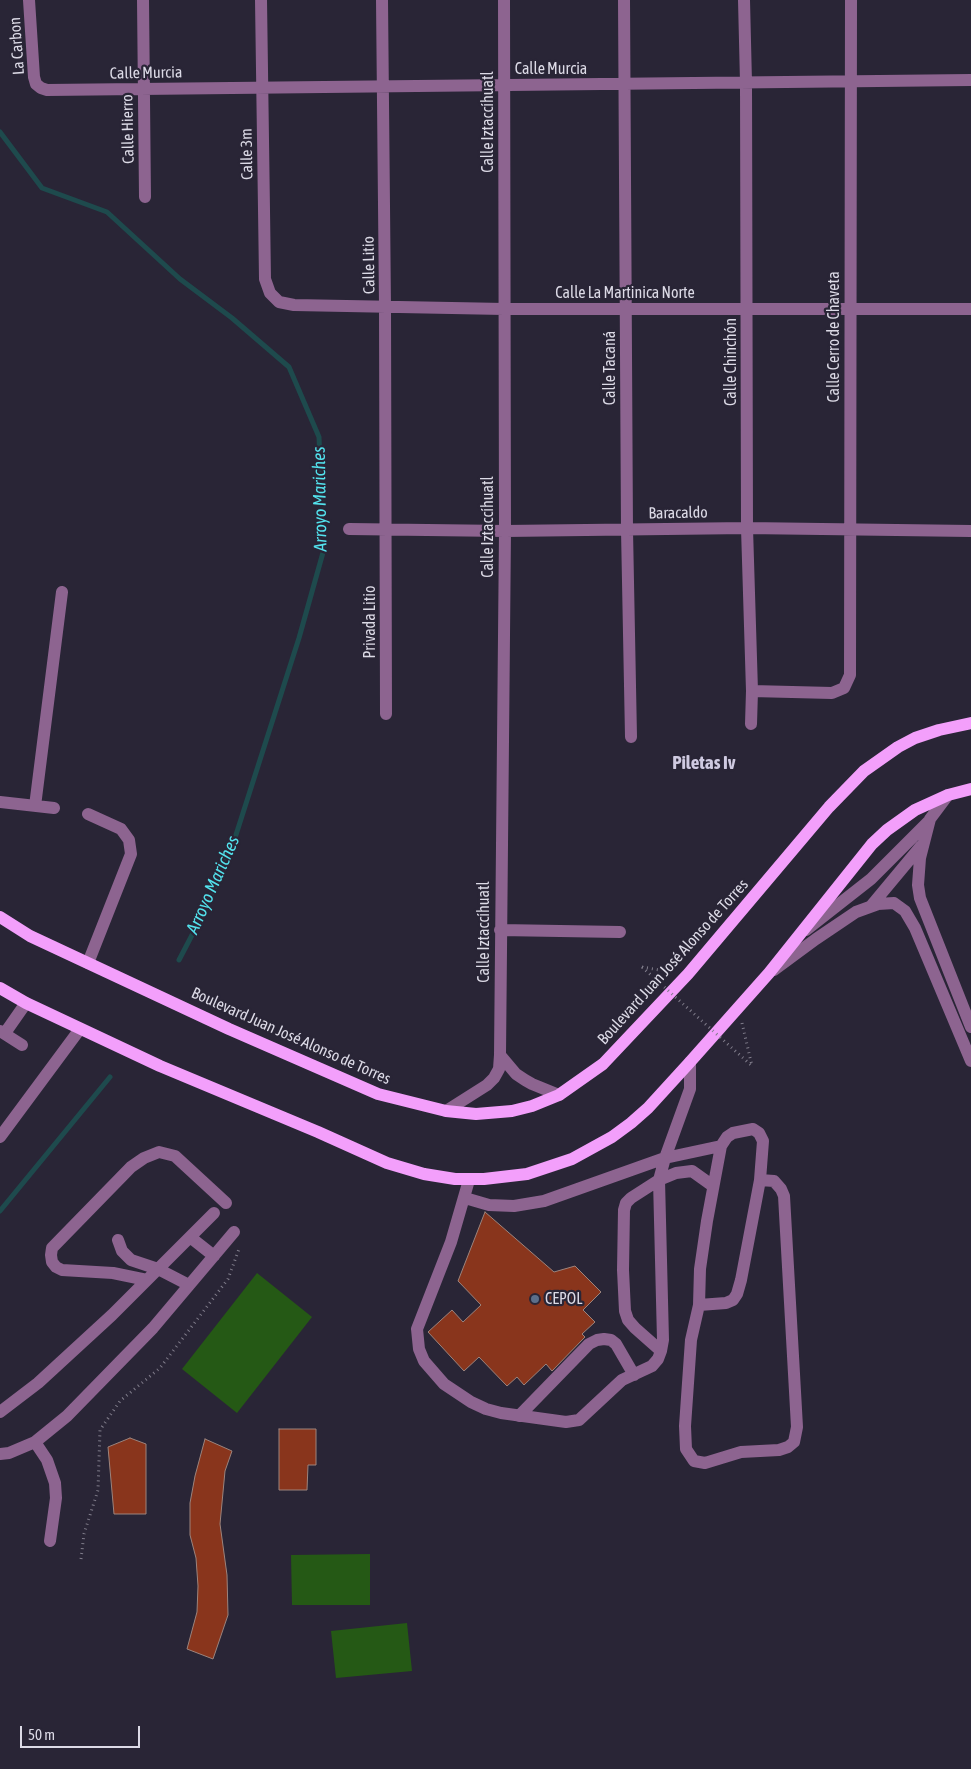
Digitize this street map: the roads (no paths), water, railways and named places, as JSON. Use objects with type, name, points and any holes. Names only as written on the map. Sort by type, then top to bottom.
[{"type":"main road","name":"Boulevard Juan José Alonso de Torres","points":[[0,918],[30,936],[229,1029],[378,1094],[446,1111],[476,1114],[512,1111],[532,1106],[559,1094],[603,1064],[688,974],[829,807],[864,771],[898,747],[915,738],[938,730],[971,723]]},
{"type":"main road","points":[[0,988],[26,1003],[160,1066],[387,1163],[424,1174],[455,1179],[469,1180],[528,1174],[572,1160],[612,1137],[636,1118],[690,1062],[769,973],[872,844],[887,830],[915,810],[948,795],[971,789]]},
{"type":"street","name":"La Carbon","points":[[30,0],[34,77],[36,84],[41,88]]},
{"type":"street","name":"Calle Hierro","points":[[143,0],[145,197]]},
{"type":"street","name":"Calle 3m","points":[[261,0],[265,279],[270,293],[279,302]]},
{"type":"street","name":"Calle Litio","points":[[382,0],[386,529]]},
{"type":"street","name":"Calle Iztaccíhuatl","points":[[446,1111],[487,1085],[494,1078],[499,1069],[500,1055],[505,531],[504,0]]},
{"type":"street","name":"Calle Tacaná","points":[[624,0],[627,530],[631,737]]},
{"type":"street","name":"Calle Chinchón","points":[[744,0],[751,724]]},
{"type":"street","name":"Calle Cerro de Chaveta","points":[[752,691],[832,693],[844,688],[850,675],[850,0]]},
{"type":"street","name":"Calle Murcia","points":[[41,88],[47,90],[144,90],[971,80]]},
{"type":"street","name":"Calle La Martinica Norte","points":[[279,302],[294,305],[504,309],[971,309]]},
{"type":"street","name":"Baracaldo","points":[[349,530],[505,531],[850,528],[971,531]]},
{"type":"street","name":"Privada Litio","points":[[386,529],[386,714]]},
{"type":"street","points":[[35,806],[62,592]]},
{"type":"street","points":[[804,931],[871,879],[930,820],[948,795]]},
{"type":"street","points":[[0,802],[54,808]]},
{"type":"street","points":[[88,814],[121,829],[129,840],[131,854],[88,963]]},
{"type":"street","points":[[930,820],[922,844],[918,872],[920,898],[971,1027]]},
{"type":"street","points":[[871,906],[922,844]]},
{"type":"street","points":[[769,973],[856,912],[878,904],[894,903],[905,911],[915,928],[971,1061]]},
{"type":"street","points":[[500,930],[620,932]]},
{"type":"street","points":[[22,1045],[2,1032],[26,1003]]},
{"type":"street","points":[[0,1137],[80,1029]]},
{"type":"street","points":[[500,1055],[516,1074],[524,1080],[559,1094]]},
{"type":"street","points":[[469,1180],[451,1242],[417,1329],[419,1349],[424,1361],[444,1384],[471,1402],[501,1413],[519,1416],[566,1422],[579,1420],[615,1386],[652,1366],[658,1359],[661,1351],[663,1340],[659,1180],[690,1090],[690,1062]]},
{"type":"street","points":[[699,1305],[726,1303],[733,1300],[742,1280],[760,1180],[763,1141],[759,1133],[753,1129],[733,1133],[727,1137],[721,1146],[700,1268],[699,1305],[691,1340],[685,1426],[686,1449],[694,1462],[705,1463],[741,1452],[779,1450],[788,1447],[794,1442],[797,1427],[784,1196],[781,1189],[774,1182],[760,1180]]},
{"type":"street","points":[[465,1198],[489,1205],[514,1206],[544,1201],[665,1158],[721,1146]]},
{"type":"street","points":[[147,1280],[113,1272],[62,1270],[52,1262],[52,1248],[131,1167],[144,1158],[160,1152],[175,1156],[226,1203]]},
{"type":"street","points":[[661,1351],[628,1320],[624,1300],[623,1270],[624,1210],[626,1203],[659,1180],[676,1173],[692,1171],[713,1186]]},
{"type":"street","points":[[0,1412],[51,1371],[112,1315],[214,1213]]},
{"type":"street","points":[[0,1454],[9,1453],[35,1442],[67,1416],[153,1328],[234,1232]]},
{"type":"street","points":[[190,1237],[214,1256]]},
{"type":"street","points":[[118,1240],[126,1256],[131,1260],[158,1269],[190,1285]]},
{"type":"street","points":[[519,1416],[590,1344],[597,1340],[611,1340],[616,1344],[634,1375]]},
{"type":"street","points":[[35,1442],[47,1460],[55,1484],[56,1498],[50,1541]]},
{"type":"waterway","name":"Arroyo Mariches","points":[[0,132],[42,188],[107,212],[180,279],[232,318],[289,367],[319,437],[324,549],[299,638],[234,841],[204,912],[179,960]]},
{"type":"waterway","name":"Arroyo Mariches","points":[[0,1211],[110,1077]]},
{"type":"place","name":"CEPOL","points":[[535,1299]]},
{"type":"district","name":"Piletas Iv","points":[[704,763]]}]
